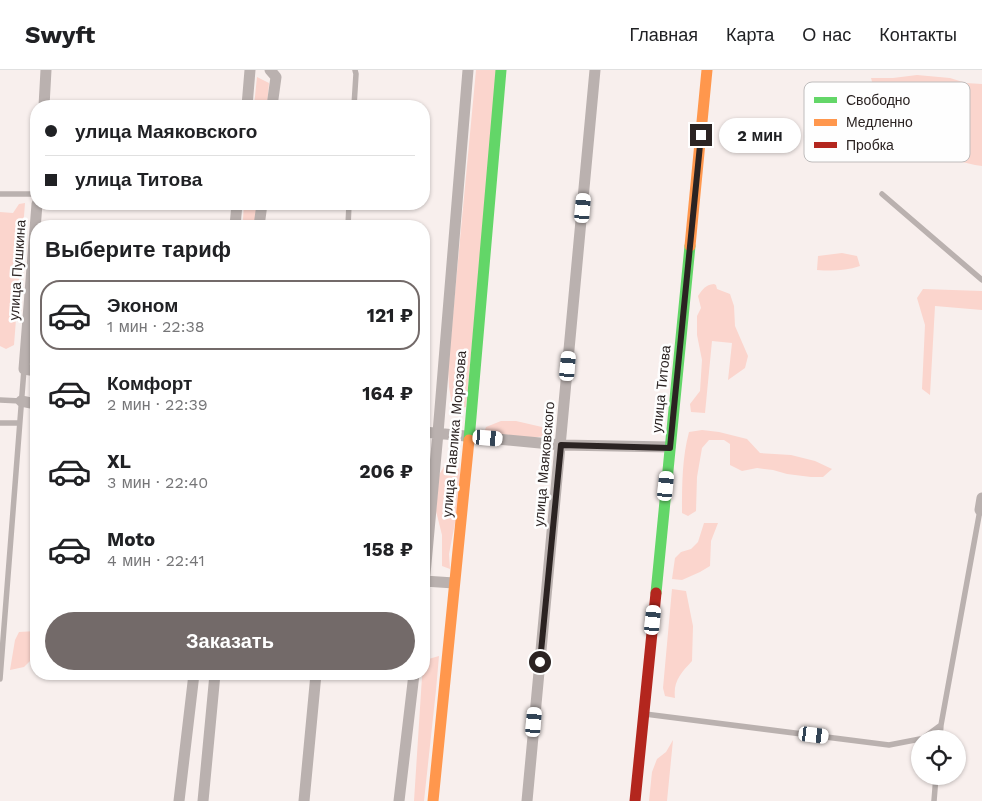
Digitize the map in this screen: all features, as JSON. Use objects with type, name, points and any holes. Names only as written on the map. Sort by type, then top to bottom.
[{"type":"street","points":[[44,100],[46,70]]},
{"type":"street","points":[[248,100],[250,70]]},
{"type":"street","points":[[270,70],[276,76],[273,100]]},
{"type":"street","name":"улица Павлика Морозова","points":[[430,518],[468,70]]},
{"type":"street","name":"улица Павлика Морозова","points":[[433,801],[469,436],[501,70]]},
{"type":"street","name":"улица Маяковского","points":[[527,801],[596,70]]},
{"type":"street","name":"улица Титова","points":[[635,801],[707,70]]},
{"type":"street","points":[[22,402],[30,403]]},
{"type":"street","points":[[430,432],[561,445],[670,448]]},
{"type":"street","points":[[981,510],[982,498]]},
{"type":"street","points":[[430,581],[454,583]]},
{"type":"street","points":[[179,801],[193,680]]},
{"type":"street","points":[[203,801],[214,680]]},
{"type":"street","points":[[304,801],[315,680]]},
{"type":"street","points":[[399,801],[413,680]]},
{"type":"lane","points":[[354,100],[355,70]]},
{"type":"lane","points":[[0,194],[30,194]]},
{"type":"lane","points":[[882,194],[982,280]]},
{"type":"lane","name":"улица Пушкина","points":[[0,679],[19,423],[30,370]]},
{"type":"lane","points":[[0,400],[22,402]]},
{"type":"lane","points":[[0,423],[19,423]]},
{"type":"lane","points":[[941,730],[981,510]]},
{"type":"lane","points":[[643,714],[889,745],[911,741]]},
{"type":"lane","points":[[934,730],[941,725]]},
{"type":"lane","points":[[934,801],[935,785]]},
{"type":"shaded area","points":[[476,70],[498,70],[466,407],[460,408],[452,405],[448,367]]},
{"type":"shaded area","points":[[917,75],[950,78],[963,82],[872,82],[871,78]]},
{"type":"shaded area","points":[[257,77],[269,83],[268,100],[255,100]]},
{"type":"shaded area","points":[[970,83],[982,84],[982,166],[962,162],[970,162]]},
{"type":"shaded area","points":[[25,203],[14,345],[6,349],[0,346],[0,212],[13,213],[19,204]]},
{"type":"shaded area","points":[[244,210],[258,210],[257,220],[243,219]]},
{"type":"shaded area","points":[[842,253],[857,256],[860,266],[839,270],[817,270],[818,256]]},
{"type":"shaded area","points":[[714,284],[717,289],[730,294],[734,306],[735,326],[748,356],[745,368],[728,380],[732,343],[712,341],[705,413],[691,412],[690,404],[700,391],[702,360],[697,335],[697,316],[701,308],[698,296],[706,286]]},
{"type":"shaded area","points":[[923,289],[982,291],[982,310],[935,306],[930,395],[922,389],[925,325],[917,298]]},
{"type":"shaded area","points":[[501,421],[516,421],[542,427],[550,435],[514,441],[484,433],[486,427]]},
{"type":"shaded area","points":[[702,430],[747,439],[760,453],[791,455],[815,461],[832,469],[823,477],[787,474],[757,468],[742,471],[730,465],[730,444],[724,440],[709,440],[702,448],[697,477],[696,511],[688,516],[682,513],[682,482],[685,452],[689,432]]},
{"type":"shaded area","points":[[459,461],[461,492],[449,554],[450,569],[442,566],[442,535],[436,511],[439,475],[446,463]]},
{"type":"shaded area","points":[[704,523],[718,523],[711,541],[710,566],[682,580],[672,579],[675,558],[681,552],[691,549],[698,542]]},
{"type":"shaded area","points":[[672,589],[686,591],[693,626],[692,661],[681,673],[675,687],[675,698],[665,696],[663,688]]},
{"type":"shaded area","points":[[30,631],[30,661],[24,667],[10,670],[15,640],[19,632]]},
{"type":"shaded area","points":[[439,656],[424,801],[414,801],[422,680],[430,680],[430,659]]},
{"type":"shaded area","points":[[673,740],[667,801],[649,801],[652,772],[657,759],[666,752]]},
{"type":"traffic: fast","points":[[469,440],[501,70]]},
{"type":"traffic: fast","points":[[656,593],[690,246]]},
{"type":"traffic: slow","points":[[690,246],[707,70]]},
{"type":"traffic: slow","points":[[433,801],[469,440]]},
{"type":"traffic: jam","points":[[635,801],[656,593]]},
{"type":"route","points":[[540,662],[561,445],[670,448],[701,135]]}]
